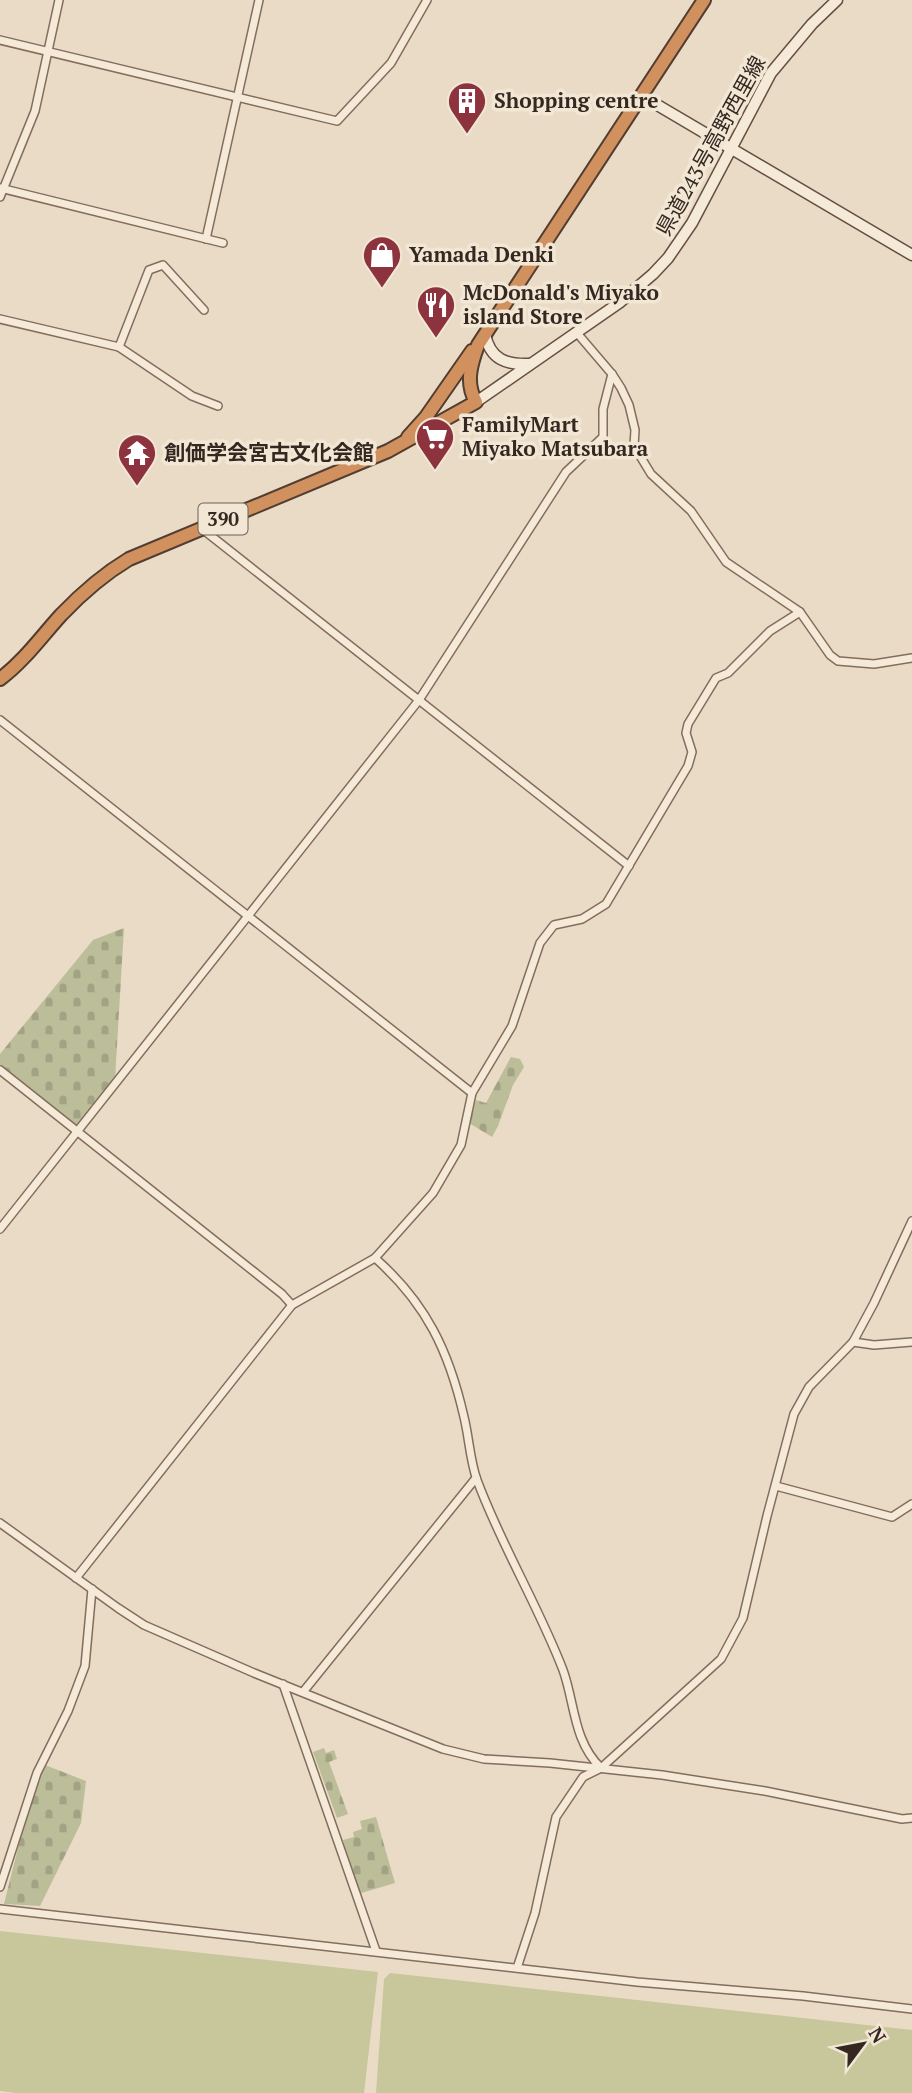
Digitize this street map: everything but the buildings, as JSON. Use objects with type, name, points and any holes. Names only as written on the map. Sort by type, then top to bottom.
[{"type":"highway","points":[[401,445],[426,417],[481,339],[704,0]]},
{"type":"highway","points":[[476,402],[470,392],[470,376],[481,339]]},
{"type":"highway","name":"390","points":[[0,679],[108,572],[129,559],[401,445],[476,402]]},
{"type":"main road","name":"県道243号高野西里線","points":[[476,402],[627,296],[668,258],[692,223],[771,73],[811,24],[837,0]]},
{"type":"main road","points":[[642,96],[912,255]]},
{"type":"main road","points":[[481,339],[498,359],[514,365],[533,364]]},
{"type":"street","points":[[59,0],[36,111],[1,191],[223,243]]},
{"type":"street","points":[[206,239],[259,0]]},
{"type":"street","points":[[0,40],[337,121],[391,63],[427,0]]},
{"type":"street","points":[[119,347],[149,270],[163,265],[204,310]]},
{"type":"street","points":[[0,319],[119,347],[192,396],[218,406]]},
{"type":"street","points":[[577,333],[612,374],[629,405],[635,430],[634,446],[650,474],[691,511],[726,562],[800,612],[830,655],[838,662],[874,664],[912,658]]},
{"type":"street","points":[[0,1228],[419,699],[566,472],[603,437],[603,409],[612,374]]},
{"type":"street","points":[[201,528],[629,866]]},
{"type":"street","points":[[76,1578],[292,1305],[375,1258],[433,1193],[461,1145],[472,1093],[512,1026],[540,943],[549,929],[563,922],[582,919],[606,904],[688,766],[692,752],[685,733],[716,678],[728,673],[770,631],[800,612]]},
{"type":"street","points":[[0,720],[472,1093]]},
{"type":"street","points":[[0,1070],[282,1294],[292,1305]]},
{"type":"street","points":[[517,1968],[535,1913],[556,1817],[583,1777],[601,1768],[722,1659],[743,1618],[785,1447],[799,1405],[809,1387],[853,1342],[912,1221]]},
{"type":"street","points":[[375,1258],[408,1289],[449,1359],[456,1380],[476,1478],[563,1671],[577,1730],[591,1759],[601,1768]]},
{"type":"street","points":[[853,1342],[874,1345],[912,1342]]},
{"type":"street","points":[[303,1692],[476,1478]]},
{"type":"street","points":[[776,1486],[892,1517],[912,1504]]},
{"type":"street","points":[[0,1523],[144,1625],[443,1749],[466,1756],[601,1768],[752,1789],[902,1819],[912,1818]]},
{"type":"street","points":[[0,1887],[37,1773],[68,1712],[85,1667],[92,1589]]},
{"type":"street","points":[[283,1684],[376,1951]]},
{"type":"street","points":[[0,1909],[637,1982],[803,1996],[912,2009]]},
{"type":"green space","points":[[124,928],[115,1079],[76,1128],[0,1066],[0,1054],[93,940]]},
{"type":"green space","points":[[511,1057],[520,1059],[524,1067],[513,1085],[492,1137],[469,1123],[476,1100],[486,1103]]},
{"type":"green space","points":[[324,1748],[326,1753],[334,1750],[337,1759],[329,1762],[348,1814],[337,1818],[313,1752]]},
{"type":"green space","points":[[45,1765],[86,1781],[81,1823],[40,1906],[4,1904],[23,1828]]},
{"type":"green space","points":[[376,1817],[395,1883],[358,1894],[343,1840],[354,1837],[353,1832],[362,1829],[360,1821]]},
{"type":"green space","points":[[0,1931],[378,1972],[364,2093],[0,2091]]},
{"type":"green space","points":[[390,1973],[912,2030],[912,2093],[376,2093],[384,1979]]},
{"type":"place","name":"Shopping centre","points":[[467,135]]},
{"type":"place","name":"Yamada Denki","points":[[382,289]]},
{"type":"place","name":"McDonald's Miyako island Store","points":[[436,339]]},
{"type":"place","name":"FamilyMart Miyako Matsubara","points":[[435,471]]},
{"type":"place","name":"創価学会宮古文化会館","points":[[137,487]]}]
